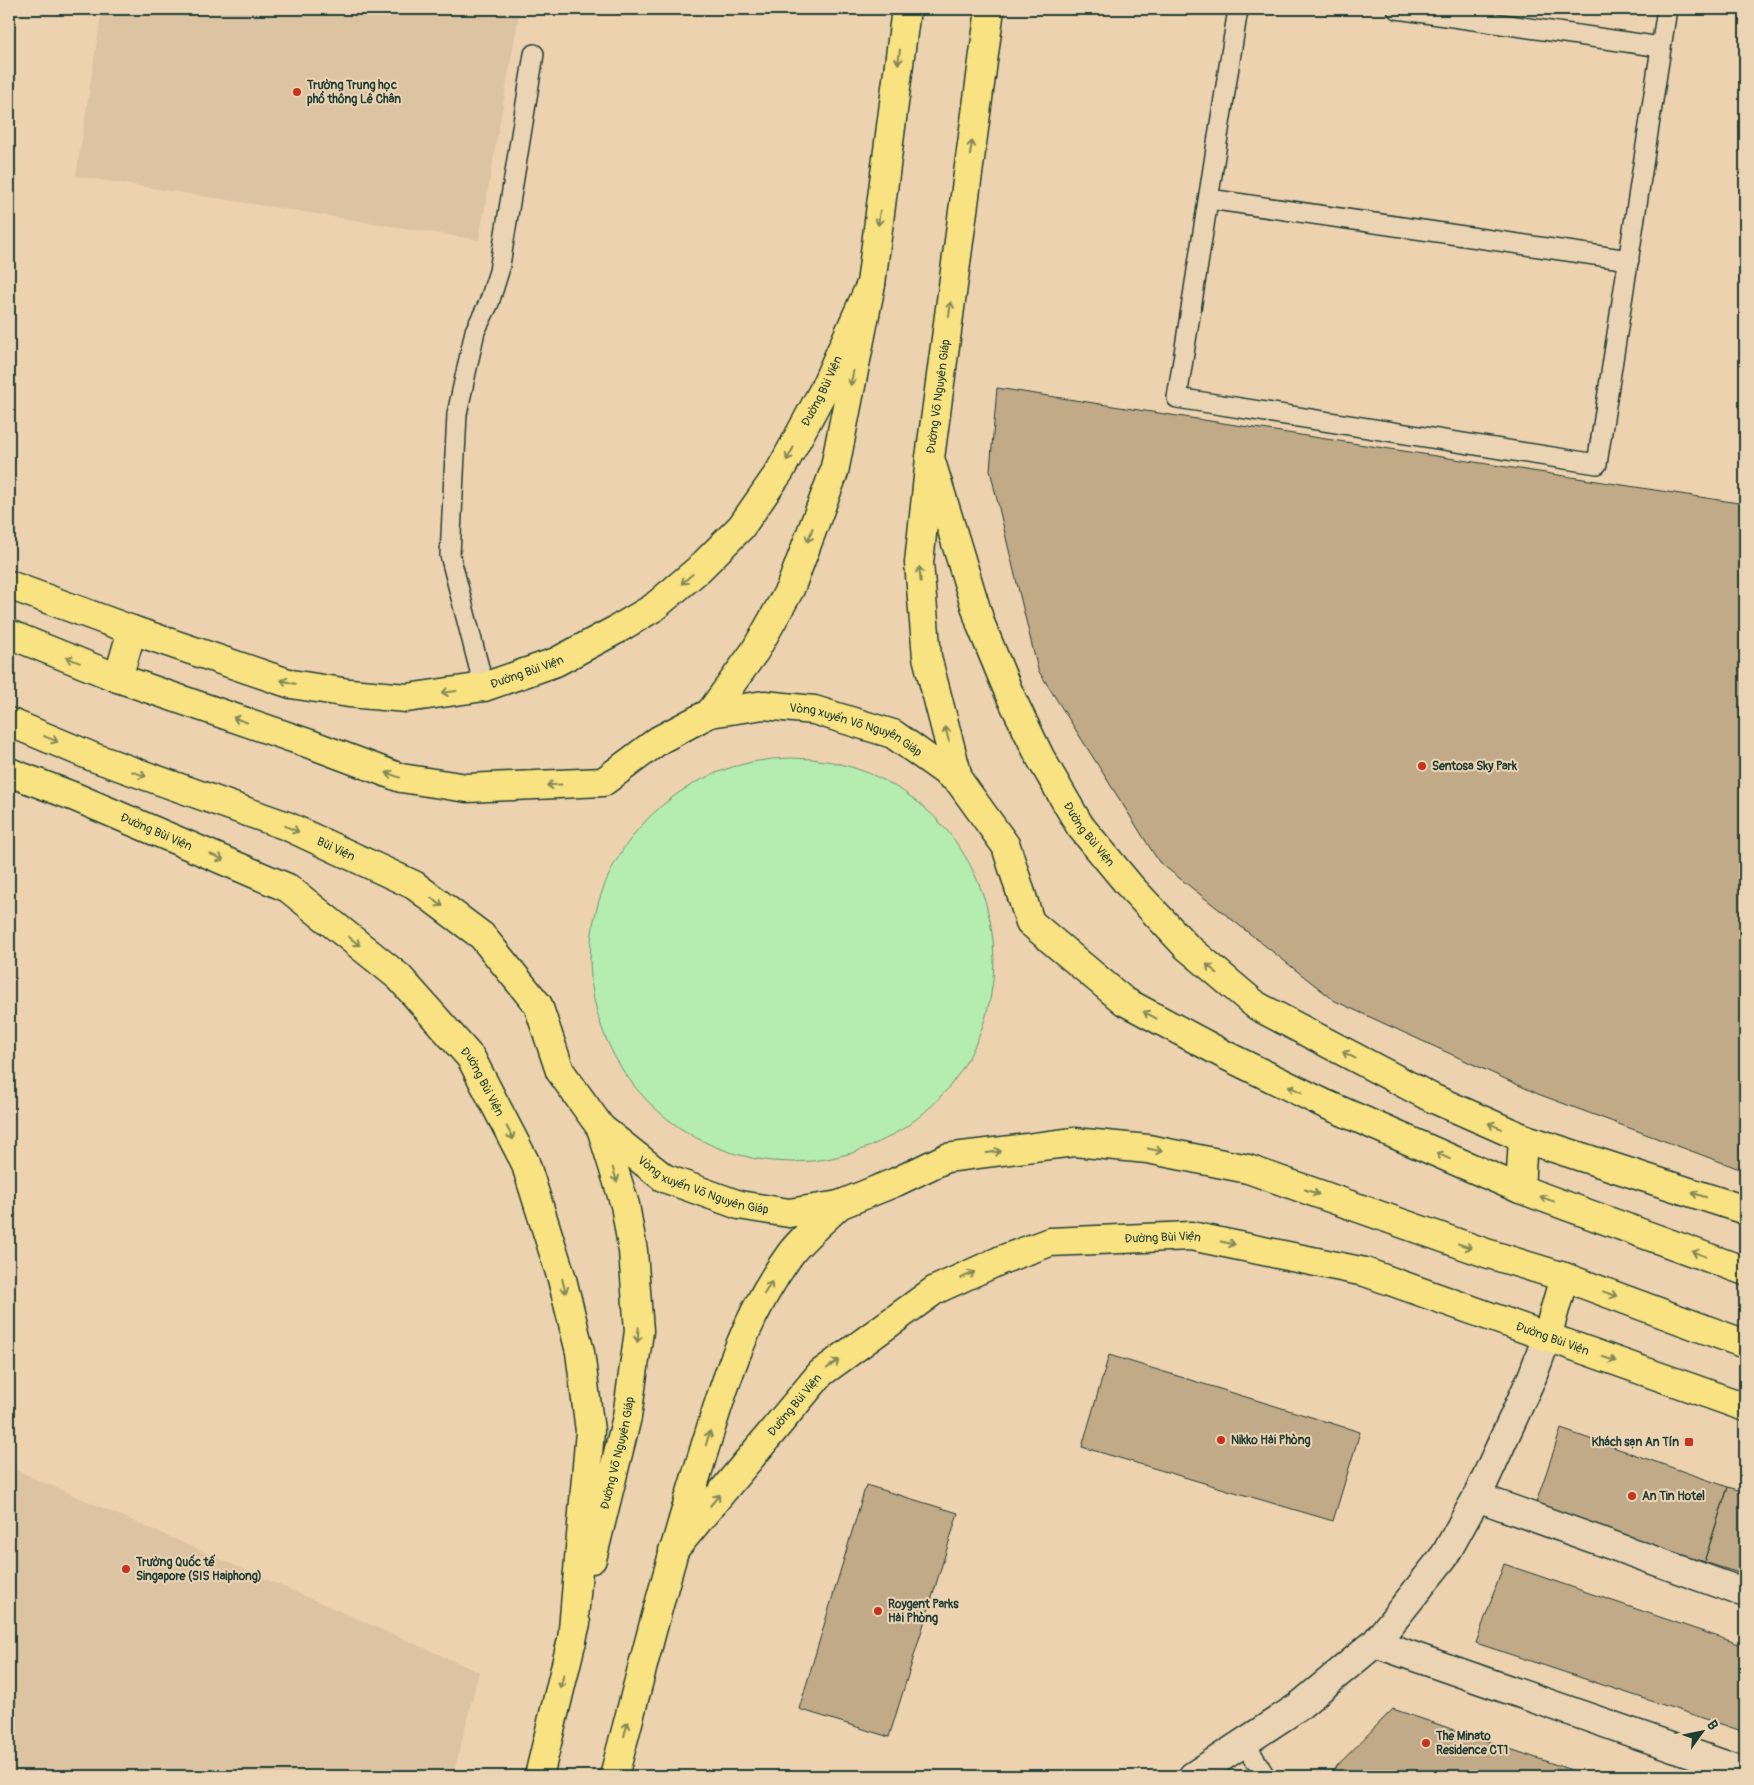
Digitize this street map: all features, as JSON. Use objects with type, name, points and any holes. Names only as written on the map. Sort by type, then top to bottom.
[{"type":"main road","points":[[710,713],[755,651],[790,589],[834,472],[871,284],[906,9]]},
{"type":"main road","name":"Đường Võ Nguyên Giáp","points":[[959,781],[927,656],[919,563],[930,458],[990,9]]},
{"type":"main road","name":"Đường Bùi Viện","points":[[9,585],[132,630],[291,684],[349,693],[407,698],[484,687],[556,662],[653,608],[699,569],[741,527],[780,472],[793,448],[823,391],[871,284]]},
{"type":"main road","name":"Đường Bùi Viện","points":[[930,458],[981,625],[1009,693],[1040,756],[1080,826],[1129,886],[1186,946],[1257,1006],[1432,1098],[1523,1138],[1745,1210]]},
{"type":"main road","points":[[9,634],[118,678],[132,630]]},
{"type":"main road","name":"Vòng xuyến Võ Nguyên Giáp","points":[[118,678],[313,745],[402,778],[467,788],[602,782],[659,740],[710,713],[764,705],[814,710],[893,734],[959,781],[1006,846],[1030,922],[1124,1001],[1227,1056],[1324,1103],[1520,1189]]},
{"type":"main road","points":[[9,722],[94,757],[75,797]]},
{"type":"main road","name":"Bùi Viện","points":[[94,757],[288,826],[414,885],[482,936],[538,1006]]},
{"type":"main road","name":"Đường Bùi Viện","points":[[9,772],[75,797],[288,888],[398,977],[471,1058],[525,1162],[562,1280],[580,1352],[590,1431],[572,1641]]},
{"type":"main road","name":"Vòng xuyến Võ Nguyên Giáp","points":[[538,1006],[560,1071],[601,1128],[664,1178],[740,1205],[789,1213],[840,1205],[896,1182],[946,1158],[1074,1142],[1148,1149],[1248,1169],[1486,1254],[1564,1277]]},
{"type":"main road","name":"Đường Võ Nguyên Giáp","points":[[539,1776],[627,1417],[639,1331],[633,1251],[625,1205],[601,1128]]},
{"type":"main road","points":[[1523,1138],[1520,1189],[1745,1271]]},
{"type":"main road","points":[[614,1776],[673,1550],[716,1409],[738,1347],[762,1297],[792,1251],[840,1205]]},
{"type":"main road","name":"Đường Bùi Viện","points":[[673,1550],[821,1373],[935,1290],[1001,1260],[1050,1242],[1191,1236],[1365,1272],[1745,1407]]},
{"type":"main road","points":[[1547,1337],[1564,1277],[1745,1344]]},
{"type":"street","points":[[1193,1776],[1298,1707],[1375,1644],[1445,1555],[1477,1497],[1532,1377],[1547,1337]]},
{"type":"street","points":[[1477,1497],[1745,1593]]},
{"type":"street","points":[[1375,1644],[1745,1772]]},
{"type":"lane","points":[[1238,9],[1177,398],[1597,464],[1667,9]]},
{"type":"lane","points":[[1397,9],[1661,47]]},
{"type":"lane","points":[[484,687],[450,555],[457,414],[475,331],[488,304],[499,271],[534,54]]},
{"type":"lane","points":[[1208,198],[1629,260]]},
{"type":"lane","points":[[1245,1743],[1264,1776]]},
{"type":"shaded area","name":"Trường Trung học phổ thông Lê Chân","points":[[102,9],[520,9],[479,240],[76,176]]},
{"type":"shaded area","name":"Trường Quốc tế Singapore (SIS Haiphong)","points":[[9,1467],[479,1672],[453,1776],[9,1776]]},
{"type":"green space","points":[[792,758],[831,762],[869,773],[904,792],[935,817],[960,848],[979,883],[990,921],[994,960],[990,999],[979,1037],[960,1072],[935,1103],[904,1128],[869,1147],[831,1158],[792,1162],[753,1158],[715,1147],[680,1128],[649,1103],[624,1072],[605,1037],[594,999],[590,960],[594,921],[605,883],[624,848],[649,817],[680,792],[715,773],[753,762]]},
{"type":"building","name":"Sentosa Sky Park","points":[[997,388],[1745,504],[1745,1171],[1538,1094],[1335,1001],[1159,862],[1038,670],[990,470]]},
{"type":"building","name":"Nikko Hải Phòng","points":[[1109,1355],[1360,1432],[1333,1521],[1082,1447]]},
{"type":"building","name":"An Tin Hotel","points":[[1561,1429],[1728,1487],[1704,1562],[1535,1506]]},
{"type":"building","name":"Roygent Parks Hải Phòng","points":[[866,1485],[958,1513],[889,1737],[799,1709]]},
{"type":"building","points":[[1728,1487],[1745,1492],[1745,1575],[1704,1562]]},
{"type":"building","points":[[1504,1564],[1745,1646],[1745,1732],[1476,1643]]},
{"type":"building","name":"The Minato Residence CT1","points":[[1393,1709],[1589,1776],[1327,1776]]},
{"type":"place","name":"Trường Trung học phổ thông Lê Chân","points":[[297,92]]},
{"type":"place","name":"Sentosa Sky Park","points":[[1422,766]]},
{"type":"place","name":"Nikko Hải Phòng","points":[[1221,1440]]},
{"type":"place","name":"Khách sạn An Tín","points":[[1689,1442]]},
{"type":"place","name":"An Tin Hotel","points":[[1632,1496]]},
{"type":"place","name":"Trường Quốc tế Singapore (SIS Haiphong)","points":[[126,1569]]},
{"type":"place","name":"Roygent Parks Hải Phòng","points":[[878,1611]]},
{"type":"place","name":"The Minato Residence CT1","points":[[1426,1743]]}]
